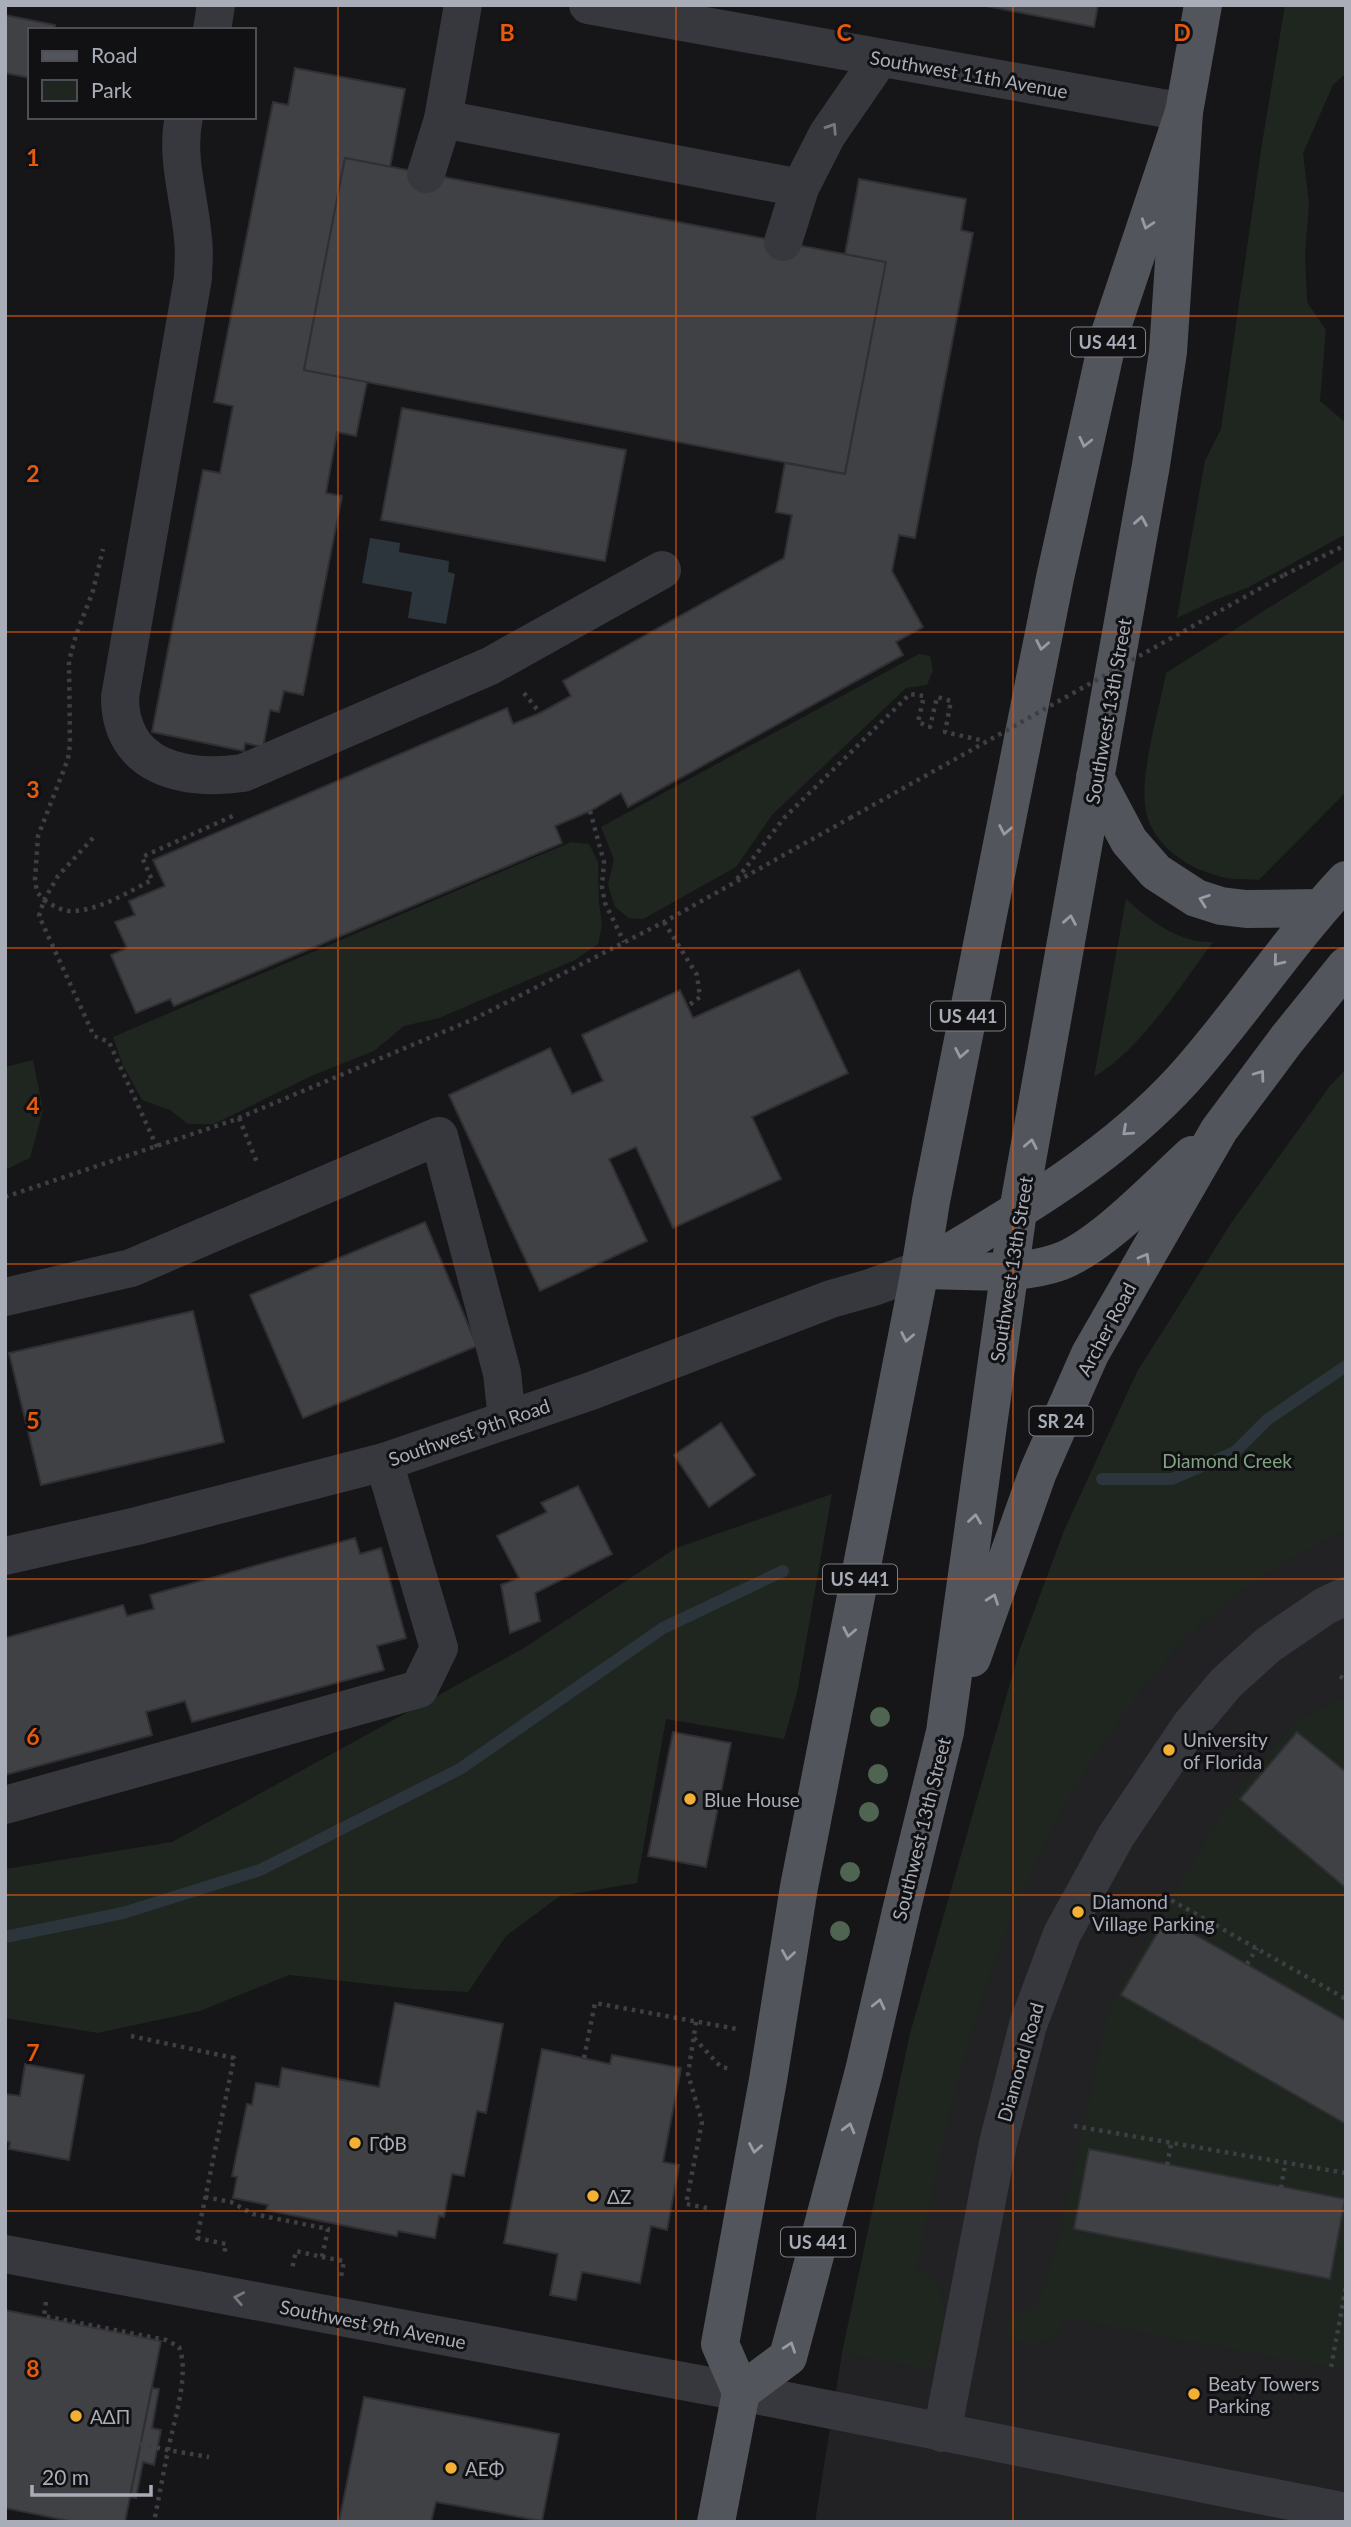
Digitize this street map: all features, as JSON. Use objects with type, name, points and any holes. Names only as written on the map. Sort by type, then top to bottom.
[{"type":"main road","name":"Southwest 13th Street","points":[[1184,112],[1108,339],[1052,591],[934,1188],[799,1888],[768,2080],[720,2344],[741,2392],[788,2357],[864,2071],[945,1732],[1018,1211],[1151,465],[1168,352],[1184,112],[1203,5]]},
{"type":"main road","points":[[1095,778],[1129,841],[1156,872],[1196,898],[1221,906],[1246,909],[1320,908]]},
{"type":"main road","points":[[920,1270],[1066,1180],[1125,1134],[1184,1077],[1320,908],[1346,880]]},
{"type":"main road","name":"Archer Road","points":[[945,1732],[1038,1472],[1090,1354],[1219,1130],[1346,966]]},
{"type":"main road","points":[[920,1270],[1009,1271],[1063,1261],[1105,1234],[1219,1130]]},
{"type":"main road","points":[[716,2522],[741,2392]]},
{"type":"street","points":[[212,28],[216,5]]},
{"type":"street","points":[[426,174],[443,119],[463,5]]},
{"type":"street","name":"Southwest 11th Avenue","points":[[588,5],[1184,112]]},
{"type":"street","points":[[783,242],[800,188],[827,135],[880,58]]},
{"type":"street","points":[[184,119],[181,130],[182,159],[194,240],[193,278],[120,697],[120,715],[124,730],[132,744],[145,757],[178,771],[211,776],[243,773],[489,666],[662,570]]},
{"type":"street","points":[[443,119],[800,188]]},
{"type":"street","points":[[5,1297],[131,1268],[439,1136],[502,1373],[507,1419]]},
{"type":"street","name":"Southwest 9th Road","points":[[5,1556],[137,1526],[384,1462],[592,1391],[831,1299],[920,1270]]},
{"type":"street","points":[[5,1805],[419,1689],[439,1648],[384,1462]]},
{"type":"street","name":"Diamond Road","points":[[943,2433],[998,2143],[1028,2025],[1062,1934],[1116,1836],[1197,1717],[1226,1683],[1268,1645],[1346,1596]]},
{"type":"street","name":"Southwest 9th Avenue","points":[[5,2254],[741,2392]]},
{"type":"street","points":[[741,2392],[1346,2512]]},
{"type":"path","points":[[107,541],[101,552],[93,591],[69,661],[68,759],[38,836],[34,880],[37,892],[54,906],[69,911],[88,908],[117,897],[152,880],[142,857],[242,812]]},
{"type":"path","points":[[5,1197],[240,1118],[474,1019],[664,922],[1284,575],[1346,545]]},
{"type":"path","points":[[521,685],[531,703],[541,713]]},
{"type":"path","points":[[734,883],[783,818],[910,694],[923,696],[918,722],[930,727],[937,697],[951,701],[945,732],[980,740]]},
{"type":"path","points":[[590,811],[604,862],[602,887],[605,903],[624,942]]},
{"type":"path","points":[[93,838],[58,876],[44,900],[39,916],[94,1037],[109,1042],[157,1147]]},
{"type":"path","points":[[664,922],[697,975],[700,997],[688,1006]]},
{"type":"path","points":[[240,1118],[258,1166]]},
{"type":"path","points":[[1340,1676],[1346,1681]]},
{"type":"path","points":[[1164,1896],[1346,1999]]},
{"type":"path","points":[[1247,1964],[1257,1948]]},
{"type":"path","points":[[584,2058],[595,2003],[741,2030]]},
{"type":"path","points":[[696,2022],[688,2074],[702,2122],[686,2204],[711,2209]]},
{"type":"path","points":[[131,2036],[234,2058],[197,2238],[226,2245],[223,2263]]},
{"type":"path","points":[[693,2038],[721,2067],[736,2070]]},
{"type":"path","points":[[1074,2126],[1346,2173]]},
{"type":"path","points":[[1167,2165],[1171,2144]]},
{"type":"path","points":[[1281,2188],[1285,2164]]},
{"type":"path","points":[[205,2197],[231,2202],[253,2214],[328,2229],[322,2257]]},
{"type":"path","points":[[290,2276],[296,2251],[344,2261],[339,2287]]},
{"type":"path","points":[[1331,2367],[1346,2287]]},
{"type":"path","points":[[47,2297],[44,2316],[166,2340],[179,2347],[184,2358],[183,2372],[154,2522]]},
{"type":"path","points":[[140,2444],[209,2457]]},
{"type":"shaded area","points":[[370,538],[400,543],[399,552],[449,561],[448,572],[455,574],[446,624],[408,618],[412,592],[362,583]]},
{"type":"shaded area","name":"University of Florida","points":[[1346,1069],[1346,2522],[815,2522],[842,2353],[910,2034],[1020,1649],[1064,1531],[1137,1372],[1232,1222],[1330,1086]]},
{"type":"green space","points":[[1285,5],[1346,5],[1346,73],[1333,85],[1303,153],[1309,204],[1305,253],[1307,302],[1326,330],[1320,401],[1346,423],[1346,534],[1247,588],[1177,618],[1205,461],[1221,429]]},
{"type":"green space","points":[[1346,559],[1346,792],[1259,880],[1227,878],[1199,869],[1163,844],[1148,819],[1145,805],[1148,757],[1166,673]]},
{"type":"green space","points":[[919,654],[930,656],[933,670],[927,685],[906,688],[772,815],[736,867],[643,919],[629,918],[615,907],[608,885],[614,859],[601,827]]},
{"type":"green space","points":[[571,842],[589,844],[598,862],[602,925],[598,944],[575,960],[439,1018],[404,1026],[374,1051],[311,1076],[214,1124],[188,1124],[170,1110],[142,1100],[122,1063],[113,1037]]},
{"type":"green space","points":[[1126,899],[1155,923],[1177,935],[1213,942],[1143,1034],[1128,1051],[1094,1077]]},
{"type":"green space","points":[[33,1060],[43,1110],[30,1158],[5,1170],[5,1067]]},
{"type":"green space","name":"Diamond Creek","points":[[1346,1069],[1346,1530],[1267,1573],[1230,1599],[1196,1628],[1144,1687],[1084,1772],[1047,1839],[1015,1907],[989,1977],[948,2121],[916,2271],[932,2275],[942,2298],[944,2323],[938,2348],[925,2369],[842,2353],[910,2034],[1020,1649],[1064,1531],[1137,1372],[1232,1222],[1330,1086]]},
{"type":"green space","points":[[832,1494],[797,1693],[784,1739],[666,1719],[637,1883],[560,1896],[506,1936],[468,1992],[414,1989],[289,1975],[200,2011],[98,2033],[5,2018],[5,1869],[172,1842],[524,1648],[676,1548]]},
{"type":"green space","points":[[1346,1696],[1346,2370],[1065,2318],[1055,2335],[1042,2342],[1007,2339],[1010,2320],[1037,2303],[1044,2289],[1062,2229],[1106,2021],[1117,1992],[1160,1915],[1234,1795],[1296,1721]]},
{"type":"building","points":[[981,5],[1098,5],[1094,27]]},
{"type":"building","points":[[5,15],[55,25],[54,28],[28,28],[28,78],[5,73]]},
{"type":"building","points":[[295,68],[405,89],[390,167],[345,158],[304,370],[367,382],[356,436],[337,432],[326,493],[342,496],[303,695],[284,691],[279,712],[270,710],[263,747],[245,743],[244,751],[152,732],[203,470],[220,473],[233,406],[214,402],[273,102],[288,105]]},
{"type":"building","points":[[345,158],[886,262],[845,474],[304,370]]},
{"type":"building","points":[[859,179],[966,199],[961,230],[973,233],[915,538],[899,535],[892,571],[923,627],[896,642],[903,655],[628,807],[621,793],[590,811],[555,826],[562,843],[174,1006],[170,999],[136,1013],[111,955],[127,948],[115,922],[135,915],[129,901],[165,886],[153,860],[507,708],[513,724],[540,713],[571,696],[563,681],[784,558],[792,515],[776,512],[785,463],[845,474],[886,262],[845,254]]},
{"type":"building","points":[[402,408],[626,450],[605,561],[381,520]]},
{"type":"building","points":[[799,970],[848,1073],[752,1117],[781,1179],[673,1228],[636,1147],[609,1159],[647,1241],[540,1291],[449,1095],[550,1048],[572,1094],[603,1081],[582,1035],[680,990],[693,1018]]},
{"type":"building","points":[[425,1222],[477,1346],[303,1418],[250,1295]]},
{"type":"building","points":[[193,1311],[224,1442],[41,1485],[9,1353]]},
{"type":"building","points":[[721,1423],[755,1475],[709,1507],[674,1455]]},
{"type":"building","points":[[578,1486],[612,1554],[535,1593],[540,1621],[510,1633],[501,1585],[519,1578],[497,1536],[547,1512],[541,1503]]},
{"type":"building","points":[[355,1538],[360,1554],[381,1548],[406,1638],[377,1646],[384,1670],[192,1722],[185,1701],[146,1712],[152,1735],[5,1775],[5,1638],[123,1605],[127,1616],[154,1609],[150,1595]]},
{"type":"building","name":"Blue House","points":[[673,1732],[731,1743],[706,1867],[648,1856]]},
{"type":"building","points":[[1297,1732],[1346,1772],[1346,1888],[1240,1799]]},
{"type":"building","points":[[1166,1918],[1346,2021],[1346,2124],[1121,1995]]},
{"type":"building","name":"ΓΦΒ","points":[[395,2003],[503,2024],[486,2113],[477,2111],[464,2176],[452,2174],[444,2217],[439,2216],[435,2238],[398,2231],[397,2236],[266,2210],[268,2205],[233,2198],[237,2177],[232,2176],[247,2104],[252,2105],[256,2083],[279,2087],[282,2068],[379,2087]]},
{"type":"building","name":"ΔΖ","points":[[542,2049],[610,2064],[612,2055],[681,2068],[663,2162],[679,2165],[667,2230],[651,2226],[640,2283],[582,2272],[576,2300],[550,2295],[558,2254],[504,2243]]},
{"type":"building","points":[[25,2064],[84,2075],[69,2160],[9,2149],[10,2142],[5,2141],[5,2094],[20,2096]]},
{"type":"building","points":[[1089,2149],[1345,2199],[1330,2279],[1074,2229]]},
{"type":"building","name":"ΑΔΠ","points":[[5,2310],[161,2341],[125,2522],[74,2522],[5,2508]]},
{"type":"building","points":[[152,2388],[159,2389],[152,2428],[161,2430],[154,2465],[143,2462],[136,2498],[130,2497]]},
{"type":"building","name":"ΑΕΦ","points":[[364,2397],[559,2434],[542,2521],[436,2502],[431,2522],[339,2522]]},
{"type":"waterway","points":[[1102,1479],[1172,1479],[1235,1452],[1268,1419],[1346,1366]]},
{"type":"waterway","points":[[5,1937],[123,1913],[260,1870],[460,1769],[663,1628],[783,1571]]},
{"type":"place","name":"University of Florida","points":[[1169,1750]]},
{"type":"place","name":"Blue House","points":[[690,1799]]},
{"type":"place","name":"Diamond Village Parking","points":[[1078,1912]]},
{"type":"place","name":"ΓΦΒ","points":[[355,2143]]},
{"type":"place","name":"ΔΖ","points":[[593,2196]]},
{"type":"place","name":"Beaty Towers Parking","points":[[1194,2394]]},
{"type":"place","name":"ΑΔΠ","points":[[76,2416]]},
{"type":"place","name":"ΑΕΦ","points":[[451,2468]]}]
